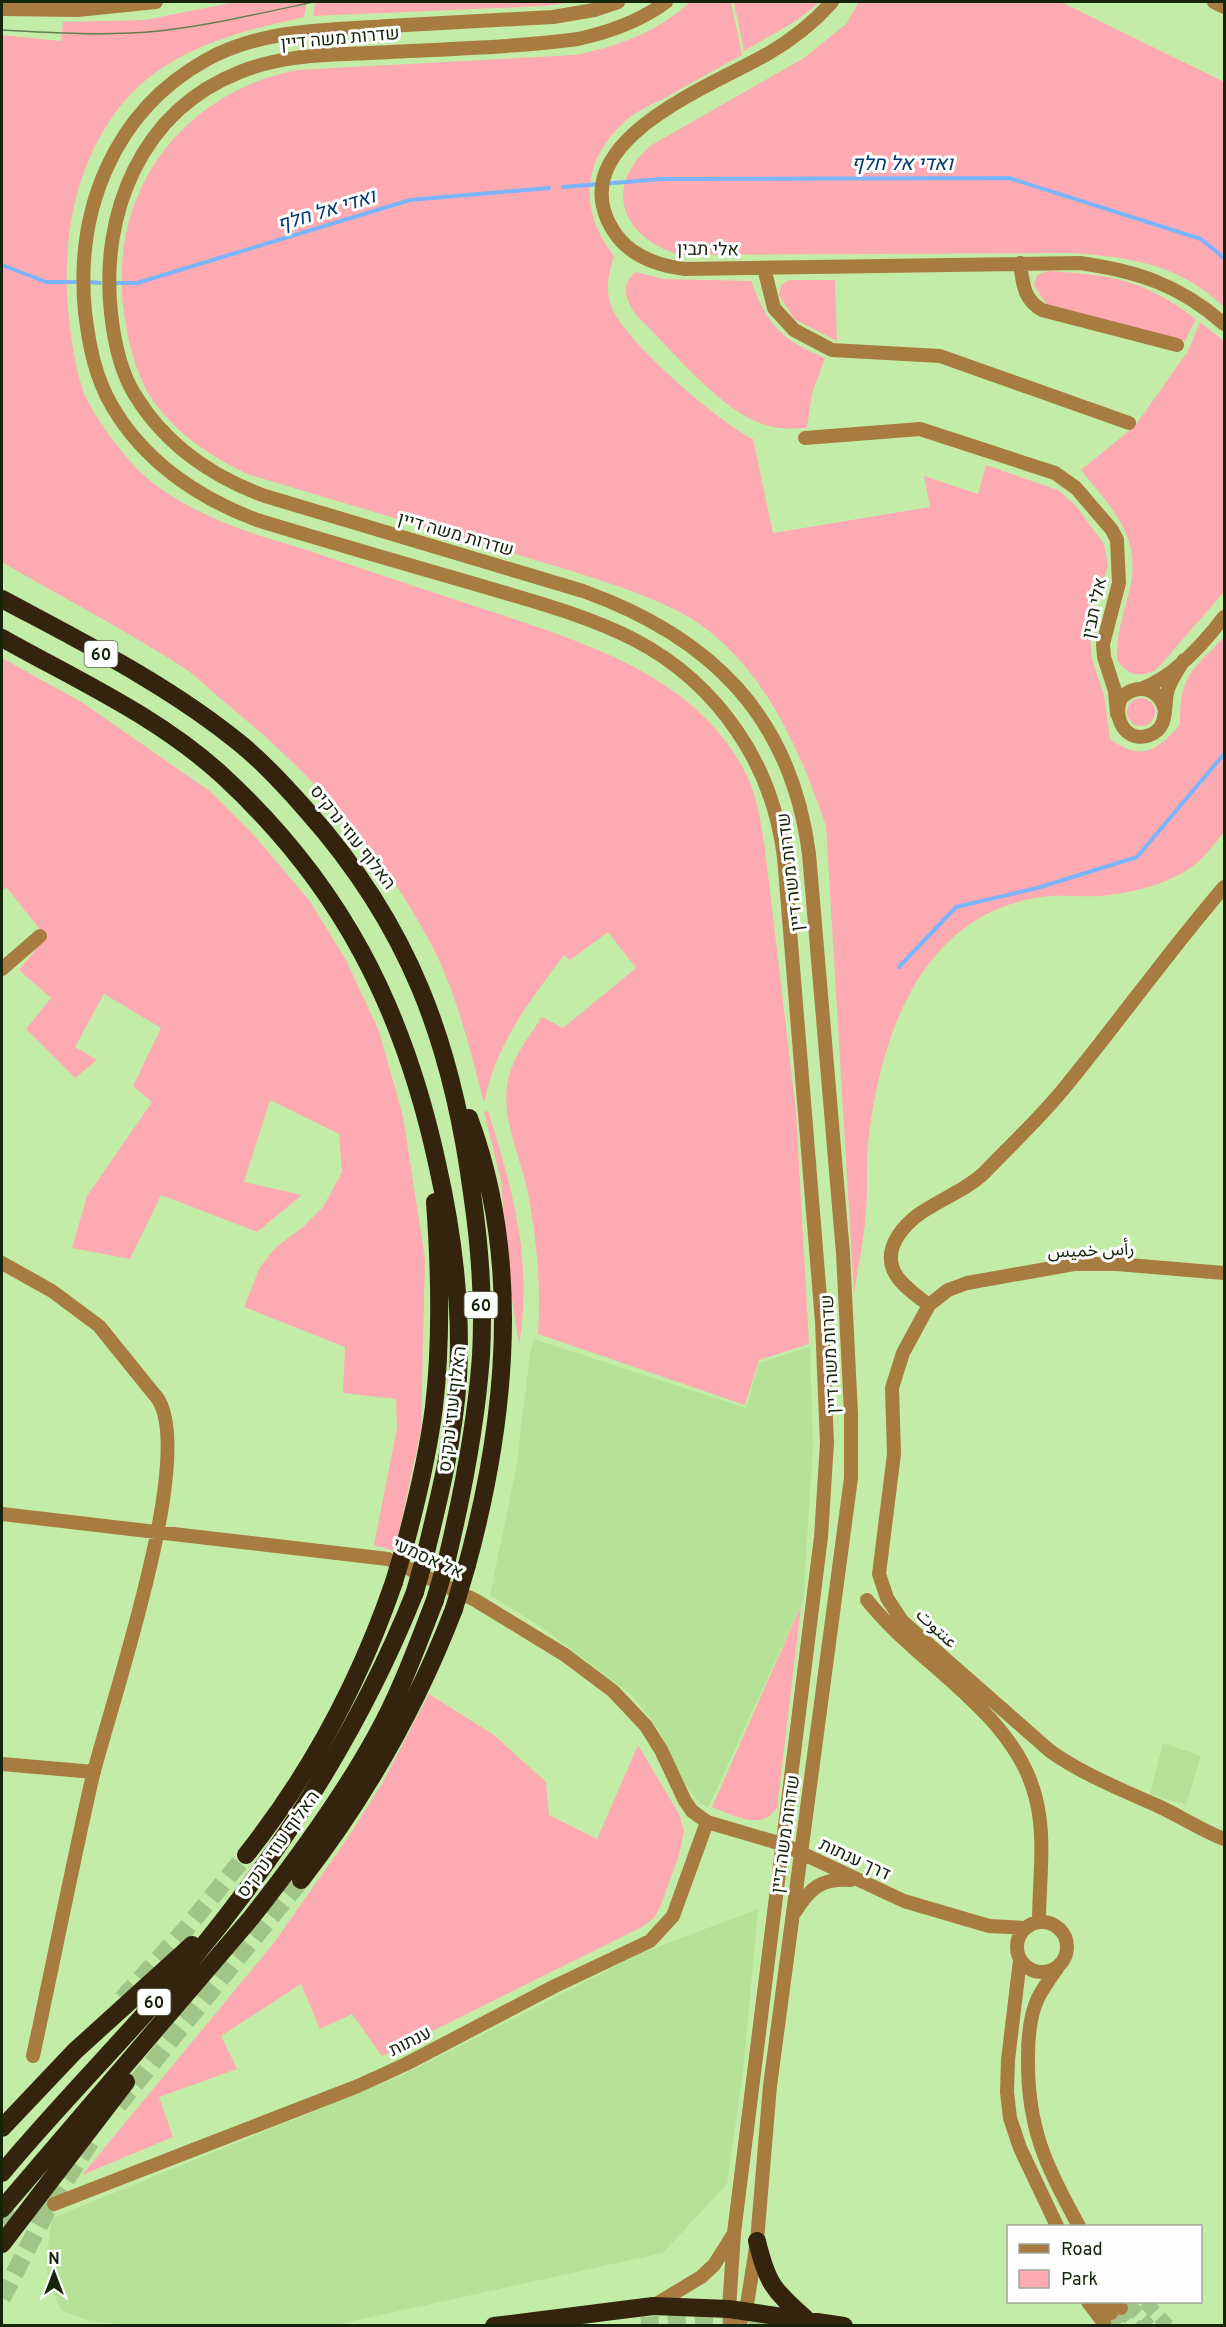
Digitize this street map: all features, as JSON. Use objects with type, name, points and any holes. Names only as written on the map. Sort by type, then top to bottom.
[{"type":"highway","name":"האלוף עוזי נרקיס","points":[[2,599],[158,686],[199,712],[243,746],[281,782],[363,880],[409,959],[427,1002],[458,1104],[477,1225],[481,1307],[476,1413],[459,1509],[447,1559],[435,1600],[403,1682],[375,1738],[314,1834],[271,1892],[2,2209]]},
{"type":"highway","name":"האלוף עוזי נרקיס","points":[[2,638],[139,714],[178,740],[221,774],[297,854],[339,914],[386,999],[408,1052],[426,1113],[452,1238],[459,1335],[453,1422],[426,1552],[415,1592],[378,1680],[354,1727],[242,1897],[188,1964],[2,2173]]},
{"type":"highway","points":[[301,1880],[350,1814],[389,1752],[432,1664],[454,1609],[467,1565],[484,1498],[495,1435],[501,1354],[501,1278],[492,1193],[480,1148],[443,1053]]},
{"type":"highway","points":[[246,1855],[281,1807],[337,1716],[360,1669],[394,1582],[405,1545],[428,1448],[438,1369],[438,1254],[426,1113]]},
{"type":"highway","points":[[2,2128],[75,2051],[210,1929],[294,1821]]},
{"type":"highway","points":[[2,2244],[271,1892]]},
{"type":"highway","points":[[757,2241],[768,2280],[781,2297],[805,2318]]},
{"type":"highway","points":[[494,2325],[653,2306],[736,2318],[805,2318],[844,2325]]},
{"type":"street","points":[[2,9],[77,10],[156,2]]},
{"type":"street","name":"שדרות משה דיין","points":[[618,2],[594,10],[553,17],[282,33],[230,49],[207,60],[175,81],[141,115],[113,155],[100,180],[89,218],[84,251],[85,306],[95,365],[113,409],[143,447],[187,486],[209,500],[257,520],[575,614],[621,632],[662,655],[696,681],[721,708],[762,773],[777,812],[784,857],[818,1255],[827,1443],[821,1537],[734,2233],[736,2318]]},
{"type":"street","name":"שדרות משה דיין","points":[[666,2],[647,15],[617,29],[578,39],[295,57],[258,66],[219,82],[191,101],[160,132],[128,182],[112,230],[108,276],[119,358],[135,395],[162,430],[202,465],[222,478],[265,496],[583,591],[632,609],[693,645],[730,679],[773,740],[785,763],[801,806],[809,854],[843,1253],[852,1443],[848,1506],[770,2086],[757,2241],[736,2318]]},
{"type":"street","name":"אלי תבין","points":[[832,2],[809,25],[769,53],[658,114],[619,149],[606,172],[603,200],[606,216],[619,238],[641,257],[655,263],[685,269],[1080,263],[1144,275],[1192,299],[1224,324]]},
{"type":"street","points":[[1214,2],[1224,7]]},
{"type":"street","points":[[1020,263],[1025,294],[1033,305],[1042,310],[1177,345]]},
{"type":"street","points":[[764,268],[774,308],[794,330],[832,350],[940,356],[1129,423]]},
{"type":"street","name":"אלי תבין","points":[[805,438],[920,429],[1055,473],[1067,480],[1112,530],[1117,540],[1119,582],[1103,644],[1115,691],[1117,714]]},
{"type":"street","points":[[1184,660],[1167,691],[1162,725],[1150,735],[1143,736],[1136,736],[1123,728],[1117,714],[1121,698],[1154,684],[1184,660],[1224,617]]},
{"type":"street","points":[[1109,672],[1120,683],[1158,695],[1165,710]]},
{"type":"street","points":[[929,1305],[901,1285],[893,1270],[892,1252],[897,1236],[915,1218],[982,1175],[1065,1088],[1224,887]]},
{"type":"street","points":[[2,969],[40,936]]},
{"type":"street","points":[[2,1263],[52,1291],[99,1326],[165,1410],[168,1448],[158,1534],[94,1772],[33,2056]]},
{"type":"street","name":"رأس خميس","points":[[929,1305],[948,1290],[967,1283],[1074,1264],[1117,1264],[1224,1273]]},
{"type":"street","name":"عنتوت","points":[[929,1305],[903,1353],[892,1388],[894,1454],[879,1574],[887,1598],[902,1621],[942,1658],[1076,1769],[1224,1839]]},
{"type":"street","name":"אל אסמעי","points":[[2,1514],[158,1534],[378,1556],[471,1598],[565,1655],[632,1709],[661,1750],[685,1801],[692,1811],[707,1822]]},
{"type":"street","points":[[867,1600],[885,1623],[958,1688],[1010,1741],[1023,1763],[1036,1798],[1041,1831],[1039,1922]]},
{"type":"street","points":[[2,1764],[94,1772]]},
{"type":"street","name":"דרך ענתות","points":[[707,1822],[782,1844],[904,1901],[989,1926],[1025,1928]]},
{"type":"street","name":"ענתות","points":[[54,2204],[358,2086],[406,2064],[553,1987],[650,1941],[673,1916],[707,1822]]},
{"type":"street","points":[[792,1916],[807,1894],[818,1886],[833,1879],[859,1881]]},
{"type":"street","points":[[1055,2225],[1020,2148],[1010,2118],[1007,2092],[1018,1956],[1017,1943],[1025,1928],[1039,1922],[1055,1925],[1065,1938],[1066,1954],[1038,1999],[1028,2044],[1030,2109],[1038,2142],[1060,2209],[1068,2225]]},
{"type":"street","name":"דרך ענתות","points":[[989,1926],[1018,1956]]},
{"type":"street","points":[[1018,1956],[1025,1966],[1041,1973],[1058,1967]]},
{"type":"street","points":[[1038,2142],[1052,2176],[1078,2225]]},
{"type":"street","points":[[1052,2176],[1087,2225]]},
{"type":"street","points":[[653,2306],[701,2277],[714,2265],[734,2233]]},
{"type":"street","points":[[1096,2303],[1118,2309]]},
{"type":"shaded area","points":[[534,1339],[746,1408],[759,1363],[810,1347],[813,1448],[803,1601],[708,1808],[695,1798],[684,1782],[657,1727],[632,1695],[541,1627],[490,1595],[516,1469],[530,1354]]},
{"type":"shaded area","points":[[1163,1743],[1201,1756],[1186,1805],[1150,1794]]},
{"type":"shaded area","points":[[758,1909],[743,2073],[727,2184],[663,2253],[335,2325],[134,2326],[90,2321],[62,2311],[50,2287],[46,2261],[52,2218],[401,2076],[642,1953]]},
{"type":"green space","points":[[235,2],[307,2],[304,17],[226,38],[192,51],[162,68],[136,89],[113,116],[94,150],[73,210],[67,266],[69,323],[83,389],[96,416],[130,461],[155,484],[181,502],[240,529],[529,624],[603,652],[671,689],[701,714],[726,742],[751,785],[759,812],[765,849],[796,1111],[809,1344],[759,1360],[745,1405],[538,1334],[539,1281],[534,1229],[528,1193],[507,1113],[507,1086],[516,1058],[542,1017],[563,1028],[636,968],[608,932],[570,960],[564,955],[538,990],[506,1042],[497,1061],[484,1103],[450,985],[433,948],[392,879],[343,816],[287,757],[191,673],[135,638],[2,562],[2,35],[61,41],[63,22],[145,20]]},
{"type":"green space","points":[[315,2],[572,2],[546,6],[313,16]]},
{"type":"green space","points":[[690,2],[731,2],[742,55],[642,110],[629,118],[613,133],[594,167],[590,184],[590,202],[594,220],[602,238],[614,256],[609,274],[608,293],[618,320],[632,338],[673,379],[696,399],[753,439],[773,533],[930,507],[924,476],[978,494],[986,465],[1058,490],[1076,506],[1104,544],[1108,566],[1092,613],[1090,637],[1092,659],[1104,695],[1110,739],[1131,750],[1140,752],[1156,747],[1180,725],[1185,684],[1203,658],[1224,637],[1224,832],[1208,852],[1197,863],[1176,877],[1138,890],[1100,896],[1050,896],[1006,906],[970,924],[940,951],[916,984],[897,1021],[883,1061],[874,1103],[868,1145],[867,1204],[854,1294],[826,826],[792,741],[761,688],[722,642],[698,623],[654,600],[575,572],[247,474],[218,458],[178,429],[156,405],[138,372],[124,313],[122,269],[127,228],[140,190],[160,156],[186,126],[218,101],[255,82],[297,70],[575,55],[637,36],[665,21]]},
{"type":"green space","points":[[734,2],[820,2],[796,21],[744,51]]},
{"type":"green space","points":[[859,2],[1061,2],[1224,82],[1224,307],[1207,292],[1171,272],[1153,265],[1113,257],[1070,253],[680,255],[644,237],[632,224],[625,210],[623,194],[626,178],[635,162],[650,146],[804,58],[846,24]]},
{"type":"green space","points":[[1048,271],[1109,277],[1143,287],[1160,295],[1196,319],[1185,341],[1046,304],[1034,285],[1037,275]]},
{"type":"green space","points":[[636,272],[663,279],[751,281],[770,320],[778,329],[797,344],[825,358],[812,393],[807,428],[782,428],[757,422],[726,403],[710,389],[632,309],[627,298],[626,287],[627,282]]},
{"type":"green space","points":[[789,280],[835,280],[837,341],[794,319],[779,295],[781,285]]},
{"type":"green space","points":[[1200,322],[1224,341],[1224,592],[1156,670],[1139,675],[1130,672],[1117,660],[1119,634],[1132,573],[1132,555],[1128,540],[1114,512],[1081,470],[1135,426],[1188,351]]},
{"type":"green space","points":[[2,658],[83,703],[211,792],[252,833],[309,900],[346,960],[379,1031],[403,1116],[425,1259],[421,1430],[395,1551],[374,1545],[397,1428],[396,1399],[343,1393],[345,1347],[244,1307],[260,1267],[276,1247],[303,1227],[323,1207],[342,1172],[339,1134],[270,1100],[244,1182],[302,1195],[257,1232],[161,1195],[130,1259],[72,1248],[87,1196],[152,1102],[133,1086],[161,1028],[104,994],[75,1047],[97,1060],[75,1078],[26,1029],[51,998],[19,970],[46,937],[7,888],[2,890]]},
{"type":"green space","points":[[1141,698],[1151,702],[1155,712],[1151,722],[1141,726],[1131,722],[1127,712],[1131,702]]},
{"type":"green space","points":[[488,1111],[512,1198],[522,1255],[523,1315],[519,1345],[511,1293],[501,1181],[484,1112]]},
{"type":"green space","points":[[801,1606],[777,1808],[763,1819],[738,1817],[712,1807]]},
{"type":"green space","points":[[429,1694],[494,1735],[546,1782],[549,1815],[597,1839],[638,1745],[679,1814],[684,1831],[679,1855],[654,1918],[642,1927],[382,2056],[352,2014],[320,2029],[301,1984],[221,2036],[237,2069],[159,2097],[173,2137],[82,2175],[273,1944],[347,1839],[383,1782]]},
{"type":"waterway","name":"ואדי אל חלף","points":[[563,187],[662,179],[1009,178],[1201,239],[1224,258]]},
{"type":"waterway","name":"ואדי אל חלף","points":[[116,283],[137,283],[410,200],[549,188]]},
{"type":"waterway","name":"ואדי אל חלף","points":[[2,265],[46,282],[75,282]]},
{"type":"waterway","name":"ואדי אל חלף","points":[[91,282],[100,283]]},
{"type":"waterway","points":[[899,967],[956,907],[1037,888],[1137,857],[1224,754]]},
{"type":"tunnel","points":[[122,1999],[185,1930],[246,1855]]},
{"type":"tunnel","points":[[118,2105],[301,1880]]},
{"type":"tunnel","points":[[2,2298],[50,2204],[91,2141]]},
{"type":"tunnel","points":[[2,2219],[54,2204]]},
{"type":"tunnel","points":[[1146,2303],[1168,2326]]},
{"type":"tunnel","points":[[1128,2304],[1149,2326]]},
{"type":"tunnel","points":[[1121,2308],[1136,2326]]},
{"type":"tunnel","points":[[1111,2313],[1120,2326]]},
{"type":"tunnel","points":[[641,2326],[698,2323],[775,2326]]},
{"type":"tram line","points":[[2,30],[100,34],[139,33],[217,22],[313,2]]}]
